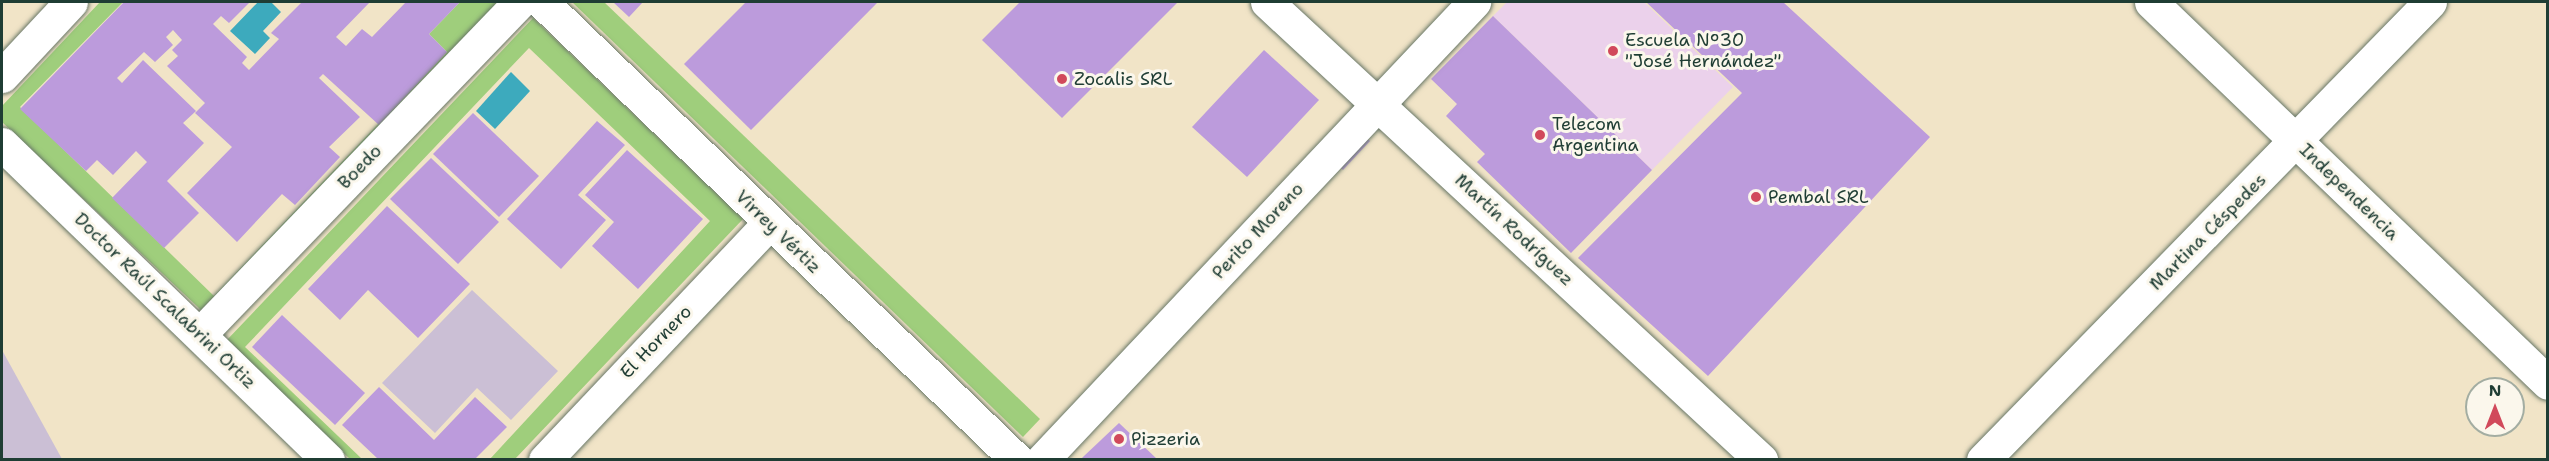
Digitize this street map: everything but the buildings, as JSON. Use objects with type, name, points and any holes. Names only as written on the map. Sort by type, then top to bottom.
[{"type":"street","points":[[2,76],[70,2]]},
{"type":"street","name":"Boedo","points":[[200,334],[520,2]]},
{"type":"street","name":"Virrey Vértiz","points":[[542,2],[768,224],[1017,459]]},
{"type":"street","name":"Martín Rodríguez","points":[[1267,2],[1761,459]]},
{"type":"street","name":"Perito Moreno","points":[[1042,459],[1474,2]]},
{"type":"street","name":"Independencia","points":[[2151,2],[2547,383]]},
{"type":"street","name":"Martina Céspedes","points":[[1983,459],[2297,141],[2430,2]]},
{"type":"street","name":"Doctor Raúl Scalabrini Ortiz","points":[[2,144],[328,459]]},
{"type":"street","name":"El Hornero","points":[[545,459],[768,224]]},
{"type":"shaded area","name":"Escuela Nº30 \"José Hernández\"","points":[[1507,2],[1644,2],[1733,87],[1652,170],[1493,16]]},
{"type":"shaded area","points":[[472,290],[558,371],[511,420],[477,388],[435,433],[382,383]]},
{"type":"shaded area","points":[[2,350],[62,459],[2,459]]},
{"type":"green space","points":[[100,2],[123,2],[20,107],[214,296],[447,52],[429,34],[460,2],[503,2],[201,310],[2,122],[2,106]]},
{"type":"green space","points":[[572,2],[604,2],[1040,419],[1023,437]]},
{"type":"green space","points":[[533,18],[743,219],[515,459],[490,459],[710,221],[529,48],[245,347],[362,459],[350,459],[225,342]]},
{"type":"water","points":[[258,2],[271,2],[281,12],[263,31],[270,38],[255,54],[230,31]]},
{"type":"water","points":[[511,72],[530,91],[495,129],[476,111]]},
{"type":"place","name":"Escuela Nº30 \"José Hernández\"","points":[[1613,51]]},
{"type":"place","name":"Zocalis SRL","points":[[1062,79]]},
{"type":"place","name":"Telecom Argentina","points":[[1540,135]]},
{"type":"place","name":"Pembal SRL","points":[[1756,197]]},
{"type":"place","name":"Pizzeria","points":[[1119,439]]}]
